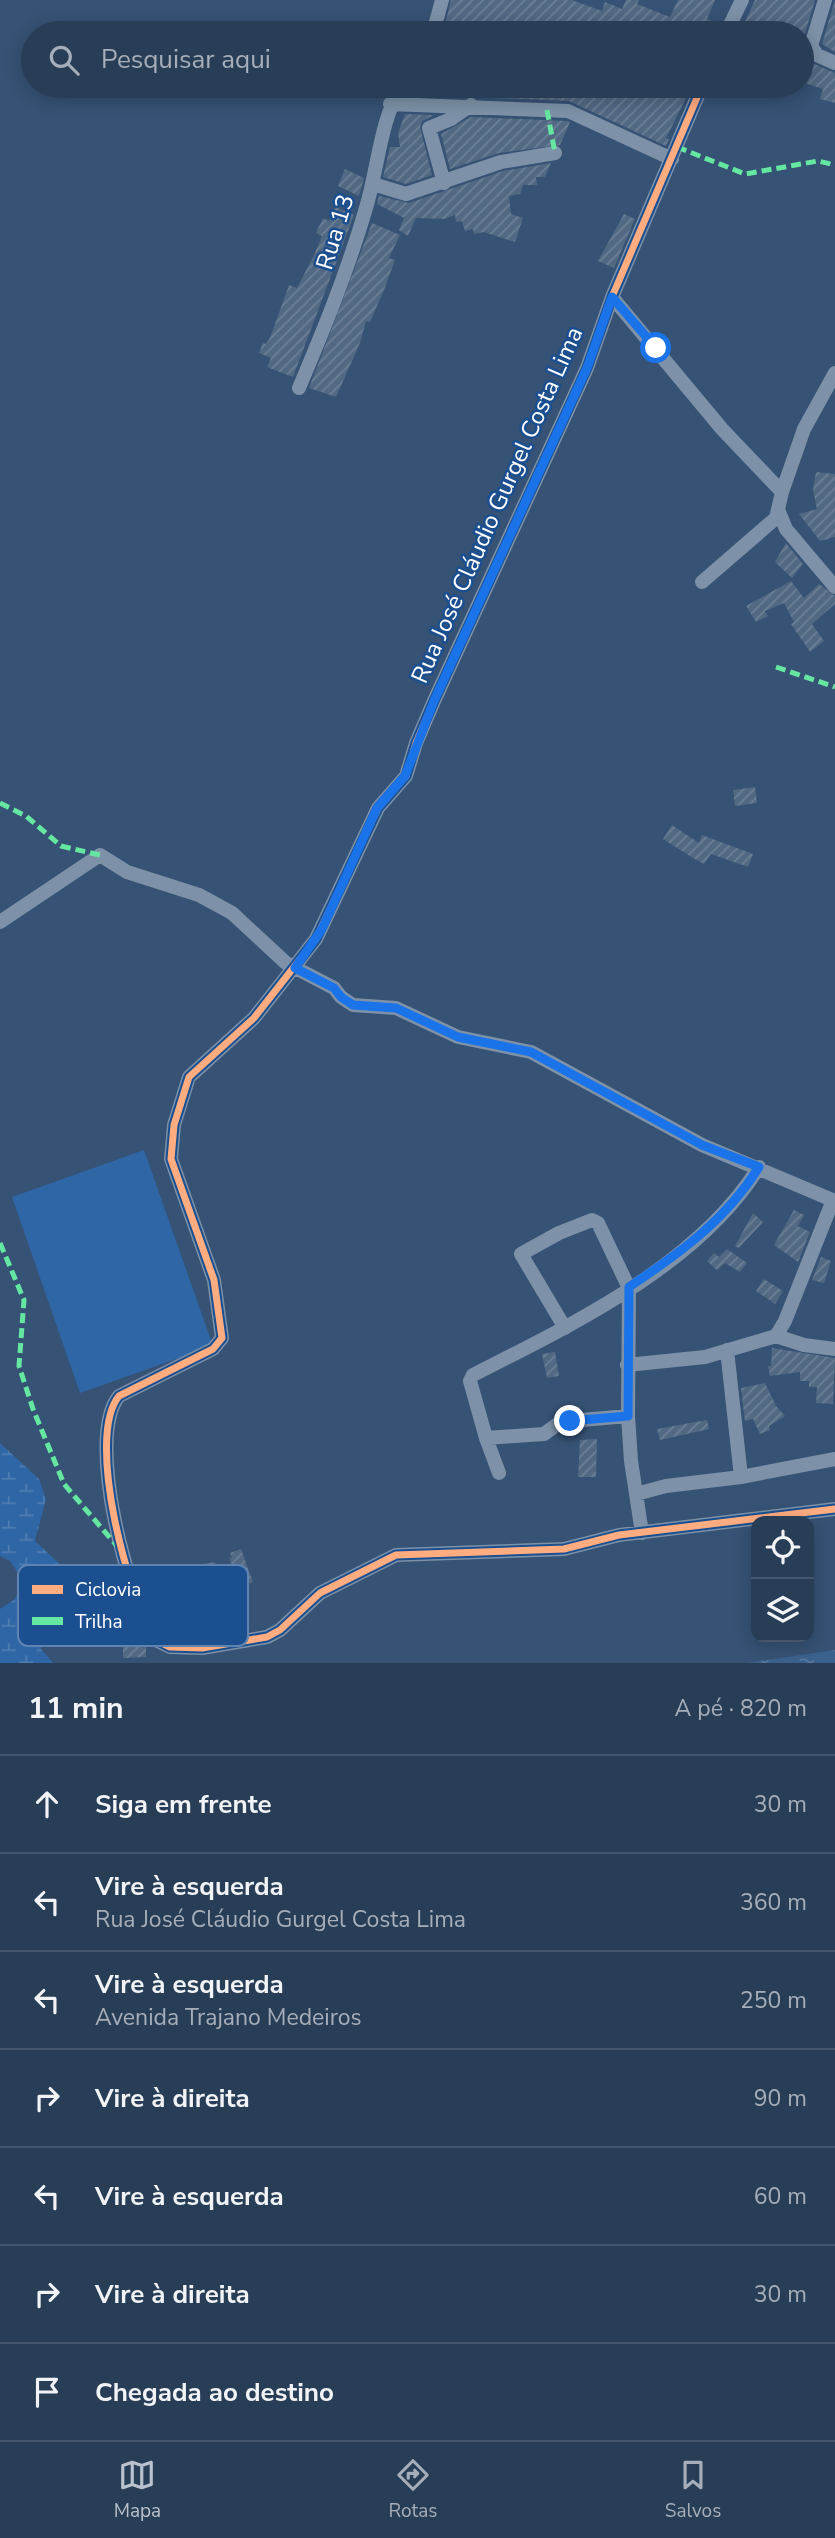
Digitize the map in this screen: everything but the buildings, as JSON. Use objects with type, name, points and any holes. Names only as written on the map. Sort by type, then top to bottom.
[{"type":"street","points":[[436,21],[442,0]]},
{"type":"street","points":[[732,21],[742,0]]},
{"type":"street","points":[[814,36],[825,0]]},
{"type":"street","points":[[814,50],[817,55],[835,63]]},
{"type":"street","name":"Rua 13","points":[[299,388],[341,289],[373,184],[390,104],[394,98]]},
{"type":"street","name":"Rua José Cláudio Gurgel Costa Lima","points":[[126,1565],[110,1497],[109,1412],[119,1396],[213,1349],[222,1338],[214,1280],[190,1207],[172,1170],[174,1125],[189,1077],[254,1018],[295,968],[322,929],[377,808],[405,776],[434,701],[587,368],[612,297],[697,98]]},
{"type":"street","points":[[390,104],[471,105],[568,111],[672,159]]},
{"type":"street","points":[[444,183],[429,128],[451,119],[471,105]]},
{"type":"street","points":[[373,184],[406,194],[501,162],[555,153]]},
{"type":"street","points":[[612,297],[722,429],[782,492]]},
{"type":"street","points":[[702,582],[776,518],[804,429],[835,373]]},
{"type":"street","points":[[779,512],[786,528],[835,587]]},
{"type":"street","points":[[0,922],[100,855],[127,872],[188,891],[232,914],[295,968],[334,988],[353,1005],[396,1008],[458,1037],[531,1052],[702,1145],[834,1200],[785,1321],[776,1336]]},
{"type":"street","points":[[499,1473],[470,1381],[473,1375],[565,1328],[701,1236],[726,1213],[759,1167]]},
{"type":"street","points":[[565,1328],[521,1258],[524,1251],[559,1233],[596,1221],[629,1287],[626,1365],[628,1416],[642,1533],[835,1509]]},
{"type":"street","points":[[626,1365],[705,1357],[776,1336],[804,1345],[835,1349]]},
{"type":"street","points":[[727,1350],[741,1477]]},
{"type":"street","points":[[486,1438],[544,1434],[559,1423],[628,1416]]},
{"type":"street","points":[[636,1494],[666,1486],[741,1477],[835,1458]]},
{"type":"street","name":"Rua José Cláudio Gurgel Costa Lima","points":[[248,1640],[267,1637],[280,1630],[320,1593],[396,1555],[564,1549],[619,1535],[642,1533]]},
{"type":"street","name":"Rua José Cláudio Gurgel Costa Lima","points":[[171,1646],[214,1646]]},
{"type":"green space","points":[[144,1150],[213,1346],[80,1393],[12,1197]]},
{"type":"green space","points":[[0,1443],[39,1479],[46,1499],[35,1541],[61,1565],[18,1565],[18,1573],[10,1561],[0,1556]]},
{"type":"green space","points":[[18,1590],[18,1646],[42,1646],[53,1663],[0,1663],[0,1609],[15,1599]]},
{"type":"water","points":[[835,1650],[835,1663],[746,1663]]},
{"type":"marked path","points":[[547,110],[555,153]]},
{"type":"marked path","points":[[677,147],[745,174],[818,161],[835,165]]},
{"type":"marked path","points":[[776,667],[835,687]]},
{"type":"marked path","points":[[0,803],[26,816],[61,846],[100,855]]},
{"type":"marked path","points":[[0,1243],[24,1300],[19,1366],[33,1409],[64,1484],[117,1546]]},
{"type":"cycle path","points":[[126,1565],[108,1480],[106,1446],[110,1417],[119,1396],[213,1349],[222,1338],[214,1280],[171,1159],[174,1125],[189,1077],[254,1018],[316,939],[378,808],[406,776],[416,743],[434,701],[587,368],[612,297],[697,98]]},
{"type":"cycle path","points":[[248,1640],[267,1637],[280,1630],[320,1593],[396,1555],[564,1549],[619,1535],[835,1509]]},
{"type":"cycle path","points":[[168,1646],[214,1646]]},
{"type":"route","points":[[570,1421],[628,1416],[626,1365],[629,1287],[671,1259],[726,1213],[759,1167],[702,1145],[531,1052],[514,1047],[481,1044],[458,1037],[396,1008],[353,1005],[334,988],[295,968],[322,929],[377,808],[405,776],[416,743],[434,701],[449,675],[515,519],[587,368],[612,297],[656,348]]}]
